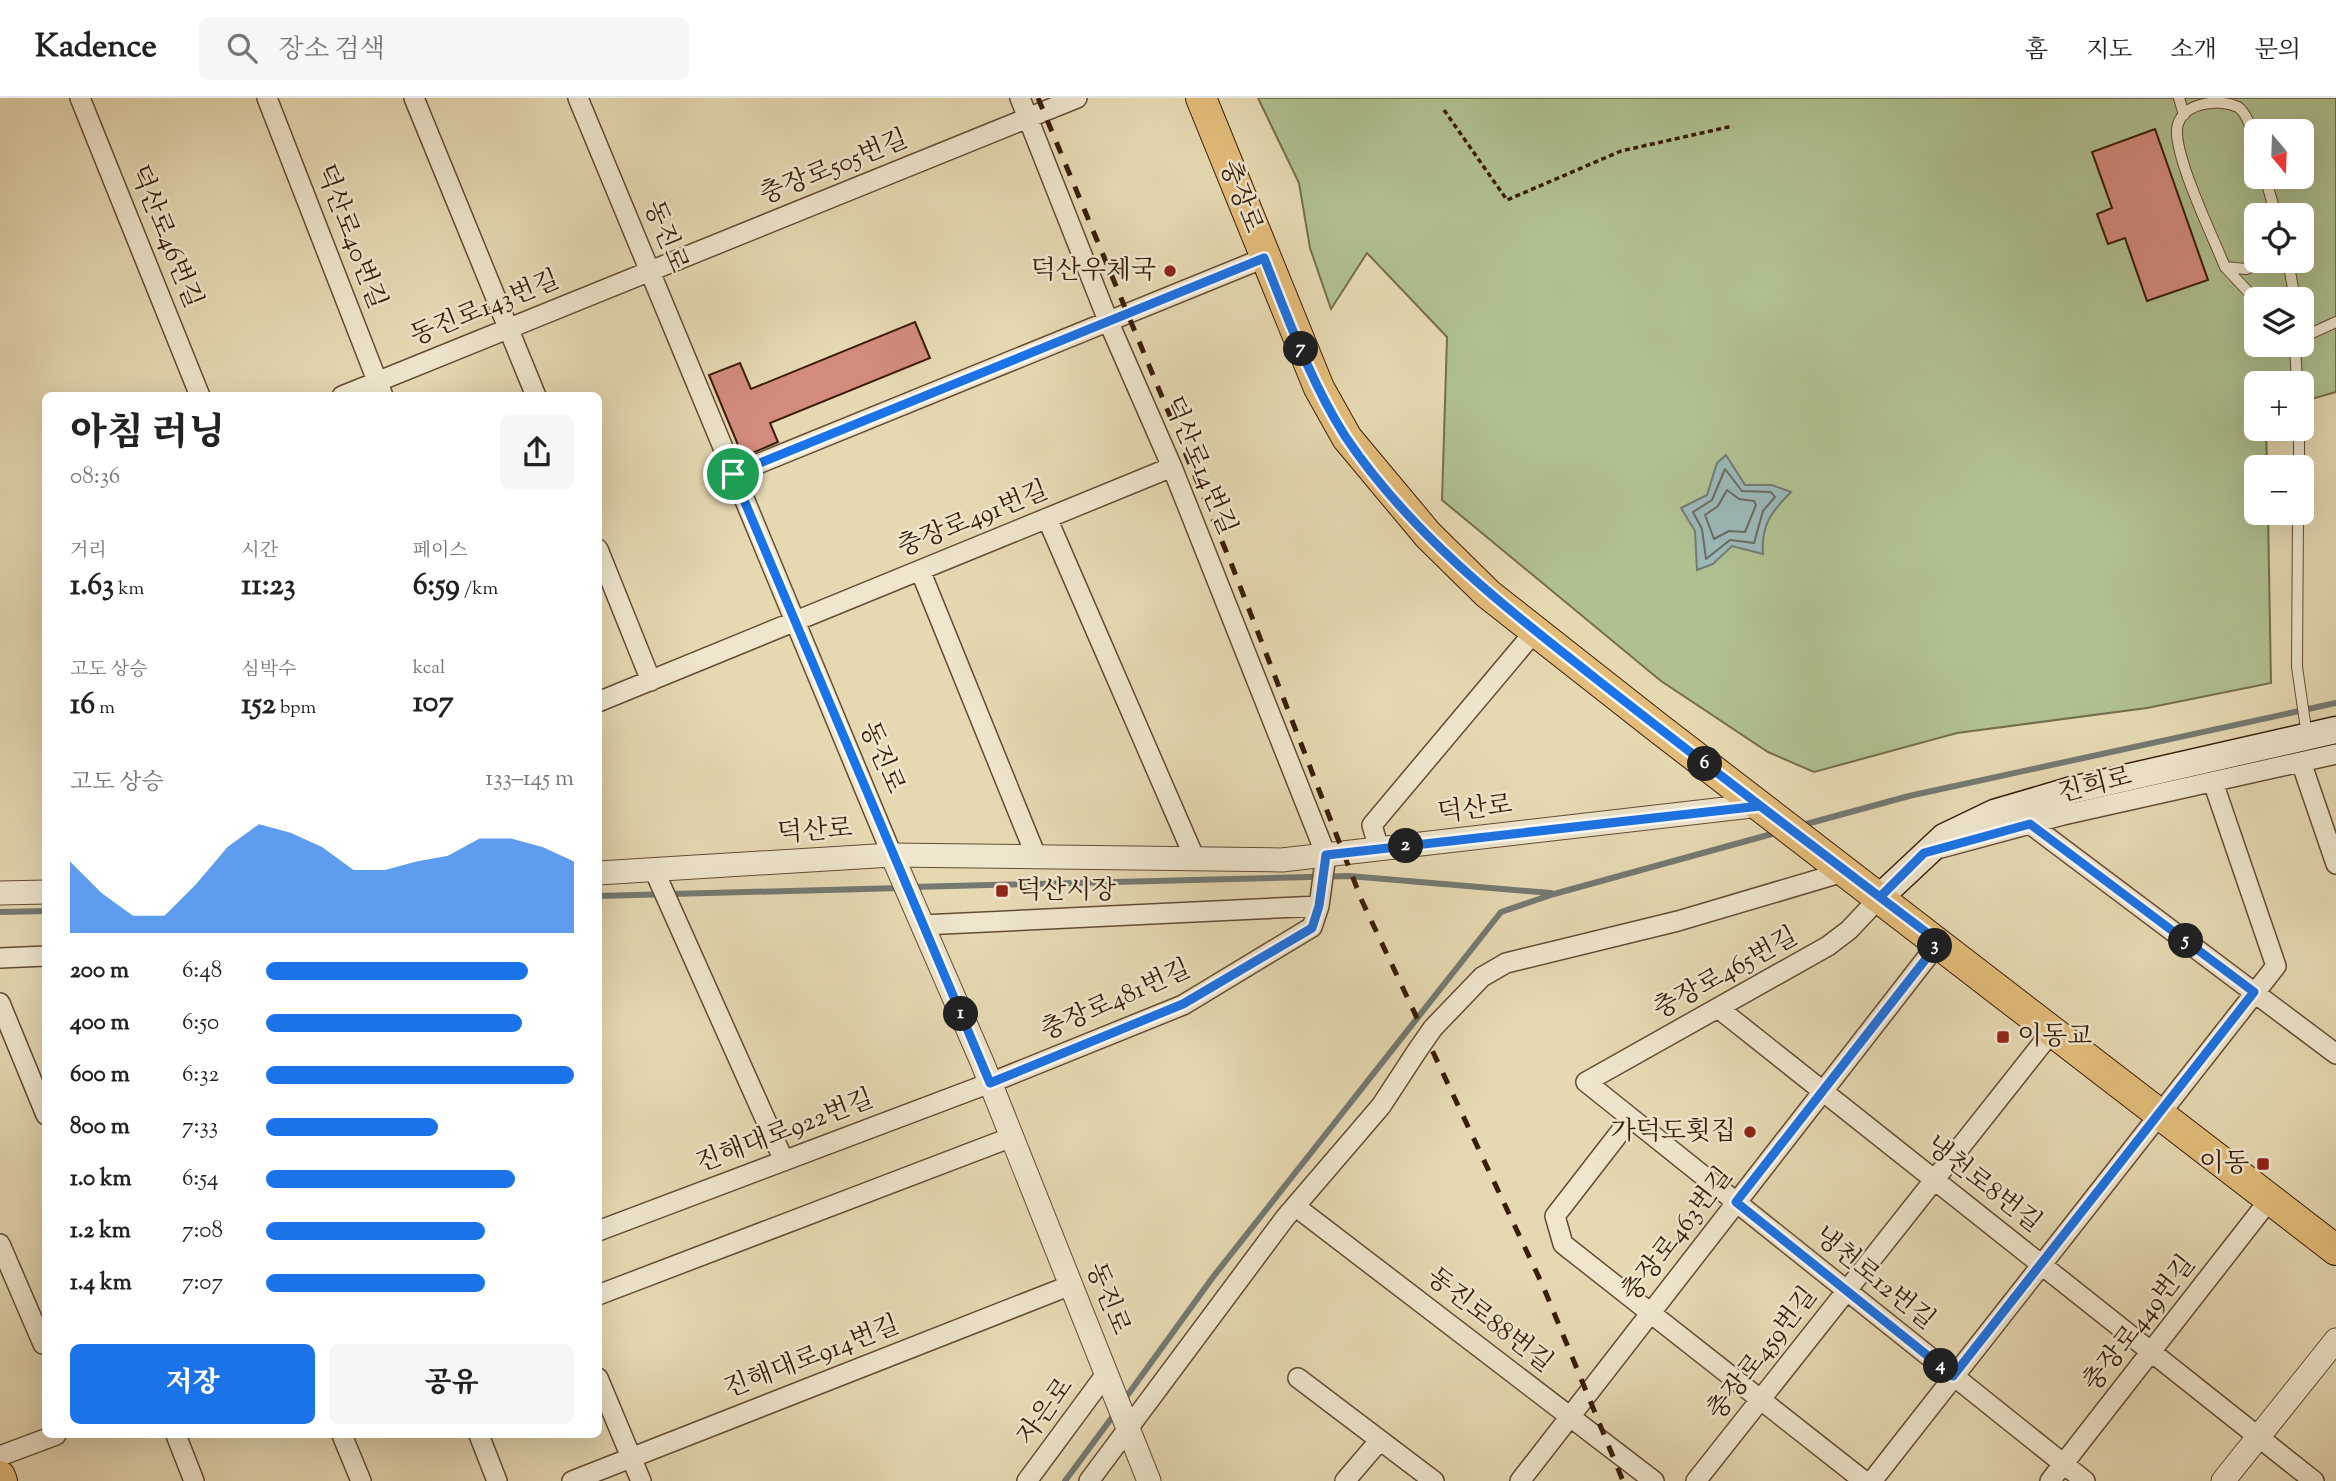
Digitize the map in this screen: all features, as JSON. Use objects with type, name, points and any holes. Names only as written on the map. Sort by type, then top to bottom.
[{"type":"main road","name":"충장로","points":[[1201,98],[1318,388],[1347,438],[1428,536],[1488,594],[1843,868]]},
{"type":"main road","name":"진희로","points":[[1880,897],[1944,837],[1994,813],[2072,790],[2304,741],[2336,730]]},
{"type":"main road","points":[[1843,868],[2336,1250]]},
{"type":"main road","points":[[0,1476],[2,1481]]},
{"type":"street","name":"덕산로46번길","points":[[80,98],[198,392]]},
{"type":"street","name":"덕산로40번길","points":[[267,98],[380,388]]},
{"type":"street","points":[[414,98],[534,392]]},
{"type":"street","name":"동진로","points":[[578,98],[794,622],[986,1073],[1149,1481]]},
{"type":"street","name":"덕산로14번길","points":[[1020,98],[1109,323],[1172,467],[1326,855]]},
{"type":"street","name":"충장로505번길","points":[[649,271],[1077,98]]},
{"type":"street","points":[[733,474],[1264,258]]},
{"type":"street","name":"동진로143번길","points":[[361,392],[380,388],[508,328],[649,271]]},
{"type":"street","name":"충장로491번길","points":[[602,700],[1172,467]]},
{"type":"street","points":[[1047,518],[1195,859]]},
{"type":"street","points":[[602,559],[650,681]]},
{"type":"street","points":[[920,570],[1036,856]]},
{"type":"street","points":[[1379,849],[1372,825],[1535,631]]},
{"type":"street","points":[[2304,741],[2336,864]]},
{"type":"street","points":[[1924,853],[2030,824],[2213,782],[2304,741],[2336,754]]},
{"type":"street","points":[[1872,1481],[2159,1111],[2276,965],[2213,782]]},
{"type":"street","name":"덕산로","points":[[602,873],[892,855],[1282,860],[1760,806]]},
{"type":"street","points":[[2030,824],[2336,1054]]},
{"type":"street","name":"충장로481번길","points":[[986,1073],[1183,1004],[1312,928],[1319,906],[1326,855]]},
{"type":"street","points":[[1089,1481],[1213,1310],[1285,1218],[1381,1106],[1433,1028],[1482,977],[1506,963],[1678,921],[1843,868]]},
{"type":"street","points":[[654,870],[784,1161]]},
{"type":"street","points":[[0,893],[42,892]]},
{"type":"street","name":"충장로465번길","points":[[1586,1082],[1828,946],[1849,930],[1880,897]]},
{"type":"street","points":[[922,925],[1319,906]]},
{"type":"street","name":"충장로463번길","points":[[1570,1417],[1939,942]]},
{"type":"street","points":[[0,958],[42,956]]},
{"type":"street","points":[[0,1003],[42,1105]]},
{"type":"street","name":"냉천로8번길","points":[[1718,1008],[2314,1481]]},
{"type":"street","name":"충장로459번길","points":[[1696,1481],[2053,1030]]},
{"type":"street","name":"진해대로922번길","points":[[602,1229],[784,1161],[986,1073]]},
{"type":"street","name":"냉천로12번길","points":[[1586,1082],[2085,1481]]},
{"type":"street","points":[[1631,1118],[1555,1216],[1563,1244],[1864,1481]]},
{"type":"street","points":[[602,1293],[1012,1138]]},
{"type":"street","name":"충장로449번길","points":[[2050,1481],[2270,1199]]},
{"type":"street","name":"동진로88번길","points":[[1304,1213],[1654,1481]]},
{"type":"street","points":[[0,1244],[42,1339]]},
{"type":"street","name":"진해대로914번길","points":[[572,1481],[1071,1285]]},
{"type":"street","points":[[2223,1481],[2336,1340]]},
{"type":"street","name":"자은로","points":[[1027,1481],[1106,1374]]},
{"type":"street","points":[[1298,1378],[1434,1481]]},
{"type":"street","points":[[602,1388],[641,1481]]},
{"type":"street","points":[[1520,1481],[1570,1417]]},
{"type":"street","points":[[0,1456],[48,1438]]},
{"type":"street","points":[[177,1438],[194,1481]]},
{"type":"street","points":[[343,1438],[361,1481]]},
{"type":"street","points":[[479,1438],[497,1481]]},
{"type":"street","points":[[1345,1481],[1380,1440]]},
{"type":"lane","points":[[2179,98],[2185,115]]},
{"type":"lane","points":[[2244,287],[2225,267],[2179,149],[2177,127],[2185,115],[2202,101],[2221,99],[2240,108],[2246,119]]},
{"type":"lane","points":[[2225,267],[2244,269]]},
{"type":"lane","points":[[2314,332],[2336,322]]},
{"type":"lane","points":[[2298,525],[2299,692],[2304,741]]},
{"type":"path","points":[[1444,110],[1507,200],[1622,151],[1733,126]]},
{"type":"green space","points":[[1258,98],[2336,98],[2336,392],[2314,398],[2314,371],[2244,371],[2244,441],[2266,441],[2267,455],[2244,455],[2244,525],[2268,525],[2271,683],[2147,708],[1957,733],[1814,772],[1768,752],[1661,681],[1442,500],[1447,337],[1367,253],[1331,309],[1310,248],[1299,183]]},
{"type":"water","points":[[1726,455],[1745,485],[1772,485],[1791,492],[1769,520],[1764,535],[1763,554],[1732,546],[1713,564],[1697,570],[1695,531],[1681,508],[1707,495],[1717,463]]},
{"type":"building","points":[[2155,129],[2208,280],[2147,301],[2125,238],[2108,244],[2097,214],[2112,208],[2092,152]]},
{"type":"building","points":[[915,322],[930,358],[770,423],[778,442],[743,457],[709,375],[740,363],[751,389]]},
{"type":"waterway","points":[[1799,826],[1909,796],[2336,703]]},
{"type":"waterway","points":[[1124,1400],[1213,1277],[1501,912],[1554,894],[1779,832]]},
{"type":"waterway","points":[[912,887],[1349,876],[1551,893]]},
{"type":"waterway","points":[[602,896],[901,888]]},
{"type":"waterway","points":[[0,912],[42,911]]},
{"type":"waterway","points":[[1065,1481],[1116,1412]]},
{"type":"railway","points":[[1038,98],[1231,563],[1362,901],[1543,1286],[1623,1481]]},
{"type":"place","name":"덕산우체국","points":[[1170,271]]},
{"type":"place","name":"덕산시장","points":[[1002,891]]},
{"type":"place","name":"이동교","points":[[2003,1037]]},
{"type":"place","name":"가덕도횟집","points":[[1750,1132]]},
{"type":"place","name":"이동","points":[[2263,1164]]},
{"type":"route","points":[[1264,258],[1305,359],[1332,414],[1382,484],[1428,536],[1488,594],[1880,897],[1924,853],[2030,824],[2254,992],[1953,1376],[1736,1202],[1939,942],[1760,806],[1326,855],[1319,906],[1312,928],[1183,1004],[990,1083],[733,474],[1264,258]]}]
